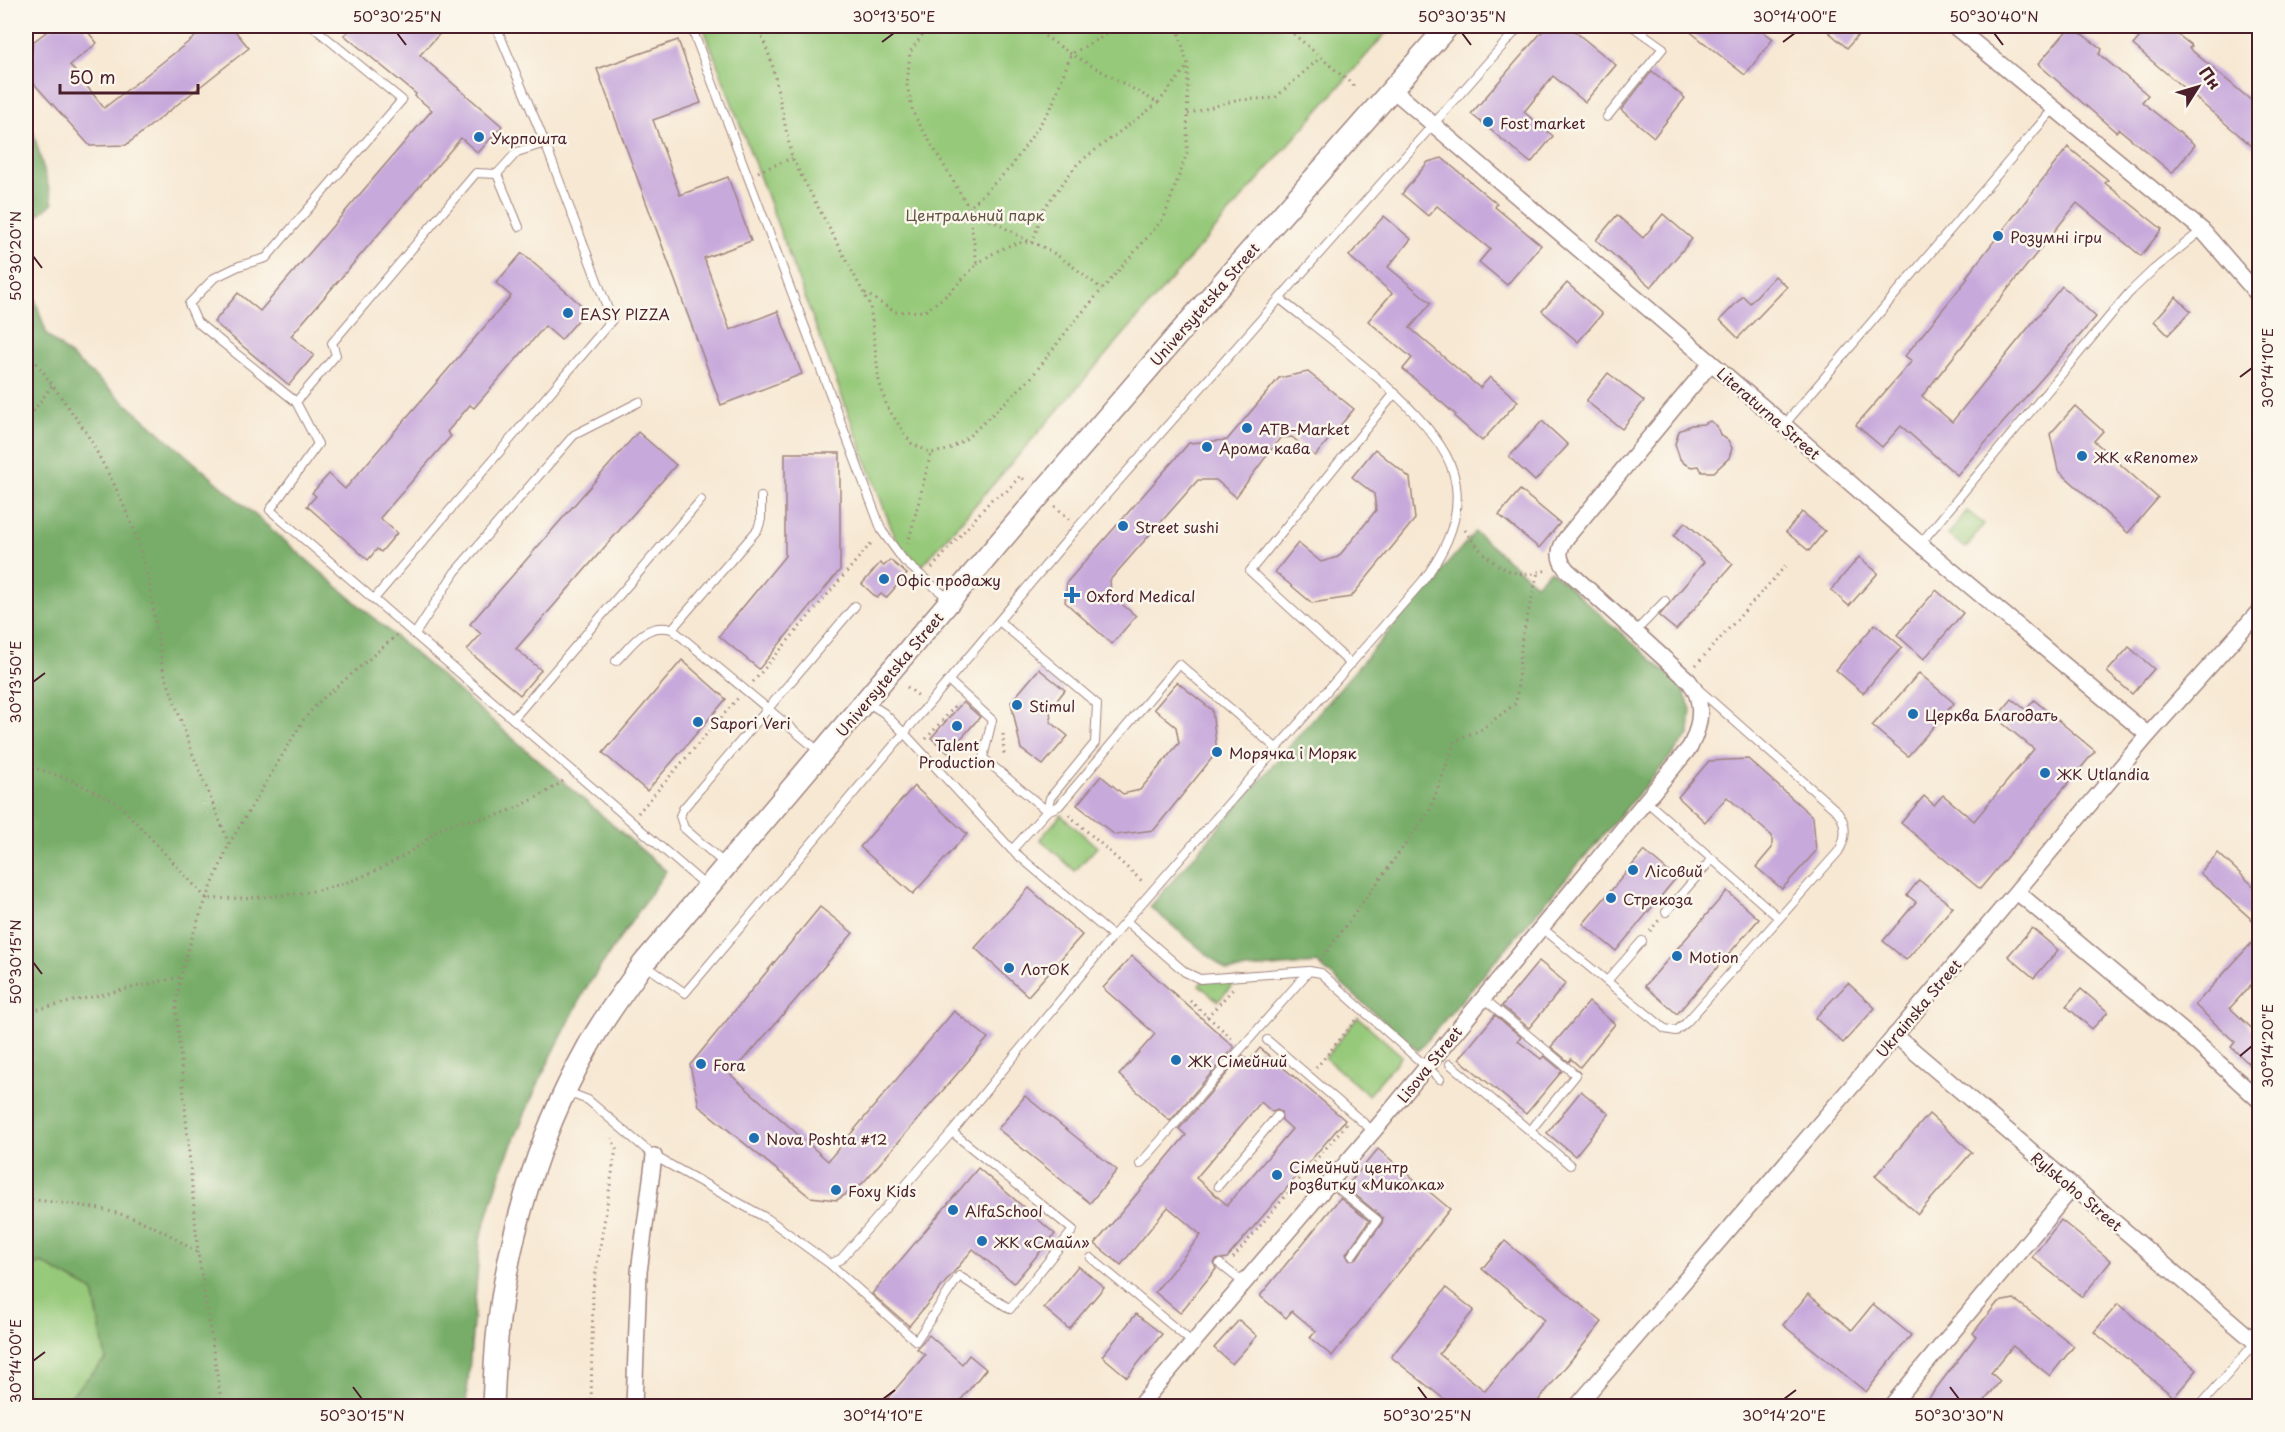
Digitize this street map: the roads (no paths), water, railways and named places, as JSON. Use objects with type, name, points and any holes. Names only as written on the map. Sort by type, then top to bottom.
[{"type":"main road","name":"Universytetska Street","points":[[493,1407],[497,1337],[509,1260],[523,1204],[546,1136],[585,1051],[643,964],[1041,494],[1448,26]]},
{"type":"street","points":[[1954,26],[2202,230],[2259,297]]},
{"type":"street","name":"Literaturna Street","points":[[1392,89],[1920,544],[2148,735]]},
{"type":"street","points":[[1690,676],[1635,632],[1567,570],[1559,555],[1562,543],[1711,363]]},
{"type":"street","name":"Ukrainska Street","points":[[1577,1407],[2017,892],[2148,735],[2259,611]]},
{"type":"street","name":"Lisova Street","points":[[1139,1407],[1373,1131],[1690,747],[1696,735],[1700,711],[1697,691],[1690,676]]},
{"type":"street","points":[[2017,892],[2188,1036],[2259,1101]]},
{"type":"street","name":"Rylskoho Street","points":[[1895,1035],[2257,1345]]},
{"type":"street","points":[[650,1407],[635,1402],[639,1272],[654,1156]]},
{"type":"street","points":[[1891,1407],[2073,1187]]},
{"type":"lane","points":[[312,26],[402,100],[266,258],[239,266],[214,278],[189,304],[196,322],[296,402],[318,444],[270,510],[708,888]]},
{"type":"lane","points":[[374,599],[612,320],[545,143],[496,26]]},
{"type":"lane","points":[[691,26],[882,531],[904,561],[951,601]]},
{"type":"lane","points":[[643,964],[685,993],[1078,527],[1520,26]]},
{"type":"lane","points":[[1607,117],[1662,48],[1632,26]]},
{"type":"lane","points":[[1784,425],[2054,108]]},
{"type":"lane","points":[[497,174],[517,152],[545,143]]},
{"type":"lane","points":[[296,402],[336,356],[332,343],[476,173],[497,174]]},
{"type":"lane","points":[[497,174],[519,226]]},
{"type":"lane","points":[[1920,544],[2129,293],[2202,230]]},
{"type":"lane","points":[[830,1264],[841,1259],[952,1132],[1126,921],[1139,901],[1153,890],[1431,570],[1450,537],[1454,513],[1455,480],[1450,463],[1434,437],[1395,393],[1280,299]]},
{"type":"lane","points":[[1351,664],[1250,571],[1395,393]]},
{"type":"lane","points":[[415,634],[455,572],[574,435],[639,402]]},
{"type":"lane","points":[[672,629],[758,529],[761,519],[761,497]]},
{"type":"lane","points":[[513,719],[701,500]]},
{"type":"lane","points":[[1635,632],[1665,600]]},
{"type":"lane","points":[[727,866],[684,828],[680,816],[683,809],[855,606]]},
{"type":"lane","points":[[999,621],[1097,704],[1095,743],[1050,798],[1047,811]]},
{"type":"lane","points":[[616,661],[643,632],[653,628],[672,629],[822,754]]},
{"type":"lane","points":[[1012,850],[1047,811],[1059,806],[1179,664],[1276,748]]},
{"type":"lane","points":[[1541,927],[1665,1029],[1676,1031],[1686,1023],[1838,852],[1844,839],[1844,822],[1838,812],[1690,676]]},
{"type":"lane","points":[[949,681],[992,720],[983,758],[1047,811]]},
{"type":"lane","points":[[866,701],[884,713],[905,734],[1012,850],[1113,936]]},
{"type":"lane","points":[[1645,800],[1779,918]]},
{"type":"lane","points":[[1666,912],[1712,859]]},
{"type":"lane","points":[[1126,921],[1195,978],[1245,977],[1312,971],[1321,973],[1440,1079]]},
{"type":"lane","points":[[1607,981],[1642,941]]},
{"type":"lane","points":[[1140,1164],[1312,971]]},
{"type":"lane","points":[[1483,998],[1576,1075],[1530,1131]]},
{"type":"lane","points":[[1267,1040],[1373,1131]]},
{"type":"lane","points":[[1450,1064],[1570,1165]]},
{"type":"lane","points":[[1302,1084],[1309,1076]]},
{"type":"lane","points":[[565,1091],[588,1100],[654,1156],[768,1219],[830,1264],[916,1341],[959,1276],[1010,1309],[1073,1230],[952,1132]]},
{"type":"lane","points":[[1218,1186],[1277,1116]]},
{"type":"lane","points":[[1330,1182],[1377,1220],[1352,1255]]},
{"type":"lane","points":[[1091,1258],[1193,1343]]},
{"type":"lane","points":[[1222,1266],[1244,1283]]},
{"type":"lane","points":[[2200,1407],[2257,1345]]},
{"type":"place","name":"Fost market","points":[[1488,122]]},
{"type":"place","name":"Укрпошта","points":[[479,137]]},
{"type":"place","name":"Розумні ігри","points":[[1998,236]]},
{"type":"place","name":"EASY PIZZA","points":[[568,313]]},
{"type":"place","name":"ATB-Market","points":[[1247,428]]},
{"type":"place","name":"Арома кава","points":[[1207,447]]},
{"type":"place","name":"ЖК «Renome»","points":[[2082,456]]},
{"type":"place","name":"Street sushi","points":[[1123,526]]},
{"type":"place","name":"Офіс продажу","points":[[884,579]]},
{"type":"place","name":"Oxford Medical","points":[[1072,595]]},
{"type":"place","name":"Stimul","points":[[1017,705]]},
{"type":"place","name":"Церква Благодать","points":[[1913,714]]},
{"type":"place","name":"Sapori Veri","points":[[698,722]]},
{"type":"place","name":"Talent Production","points":[[957,726]]},
{"type":"place","name":"Морячка і Моряк","points":[[1217,752]]},
{"type":"place","name":"ЖК Utlandia","points":[[2045,773]]},
{"type":"place","name":"Лісовий","points":[[1633,870]]},
{"type":"place","name":"Стрекоза","points":[[1611,898]]},
{"type":"place","name":"Motion","points":[[1677,956]]},
{"type":"place","name":"ЛотОК","points":[[1009,968]]},
{"type":"place","name":"ЖК Сімейний","points":[[1176,1060]]},
{"type":"place","name":"Fora","points":[[701,1064]]},
{"type":"place","name":"Nova Poshta #12","points":[[754,1138]]},
{"type":"place","name":"Сімейний центр розвитку «Миколка»","points":[[1277,1175]]},
{"type":"place","name":"Foxy Kids","points":[[836,1190]]},
{"type":"place","name":"AlfaSchool","points":[[953,1210]]},
{"type":"place","name":"ЖК «Смайл»","points":[[982,1241]]},
{"type":"park label","name":"Центральний парк","points":[[975,214]]}]
